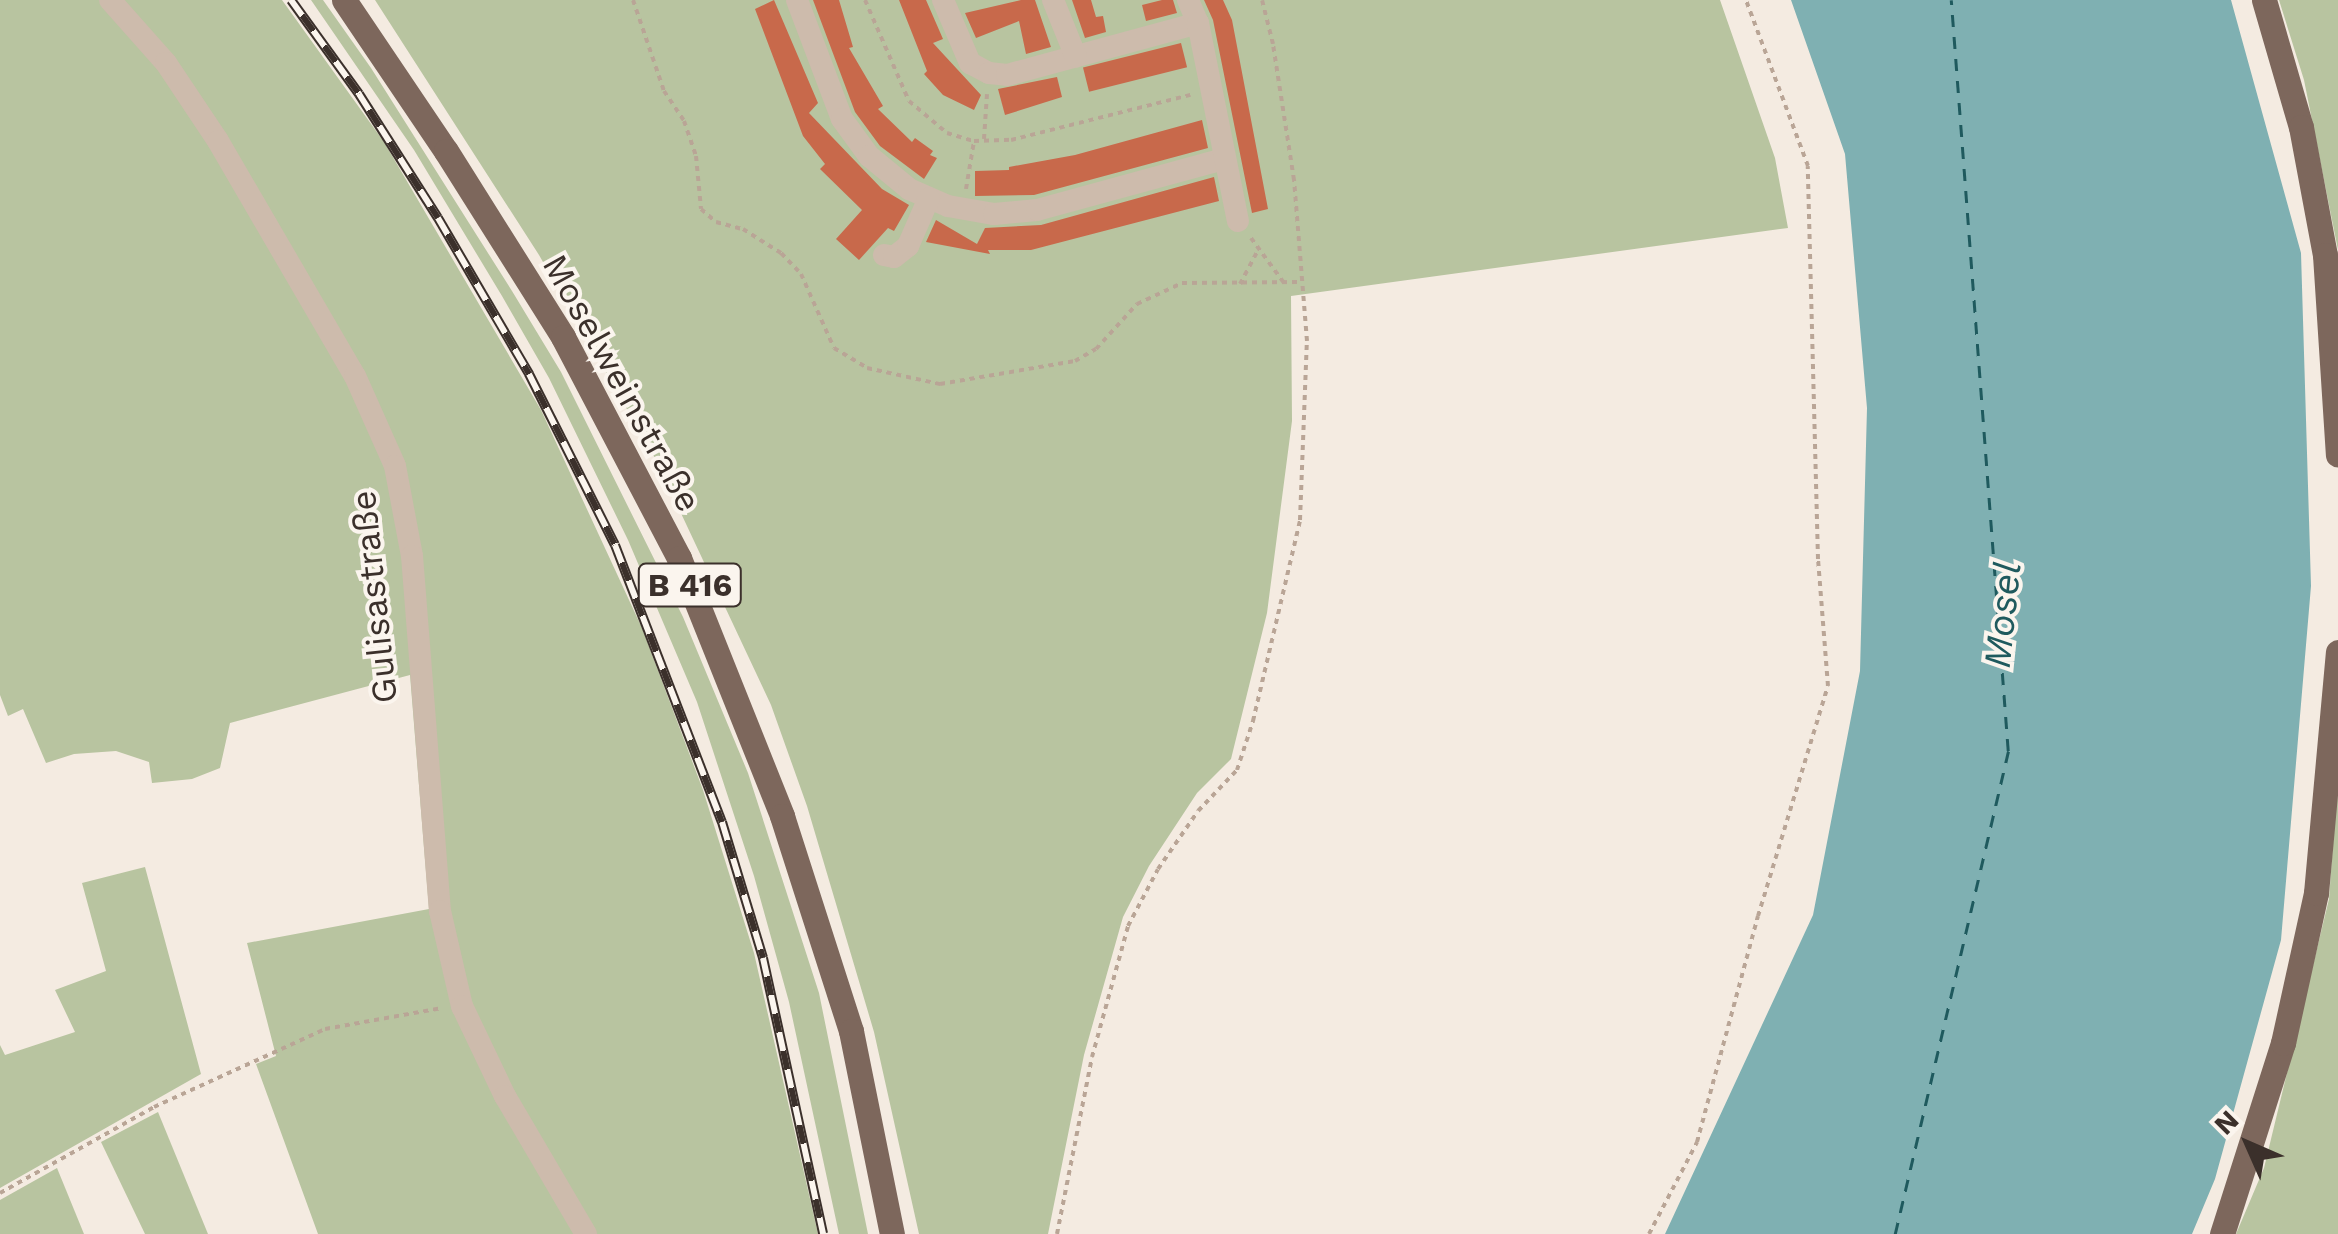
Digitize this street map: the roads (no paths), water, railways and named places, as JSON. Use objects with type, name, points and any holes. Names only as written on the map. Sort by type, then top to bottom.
[{"type":"main road","name":"Moselweinstraße","points":[[344,0],[446,150],[562,337],[679,558],[782,816],[851,1030],[892,1234]]},
{"type":"main road","points":[[2264,0],[2301,128],[2325,255],[2338,455]]},
{"type":"main road","points":[[2222,1234],[2284,1043],[2316,893],[2338,652]]},
{"type":"street","name":"Gulisastraße","points":[[110,0],[166,63],[218,141],[354,376],[395,466],[412,556],[440,911],[462,1006],[505,1096],[586,1234]]},
{"type":"street","points":[[797,0],[842,120],[869,156],[909,189],[929,198],[994,214],[1037,210],[1224,159]]},
{"type":"street","points":[[943,0],[970,62],[989,73],[1007,74],[1198,23]]},
{"type":"street","points":[[1053,0],[1076,57]]},
{"type":"street","points":[[1188,0],[1198,23],[1238,221]]},
{"type":"street","points":[[884,255],[894,256],[908,246],[929,198]]},
{"type":"water","name":"Mosel","points":[[1791,0],[2231,0],[2301,253],[2311,586],[2281,940],[2215,1179],[2192,1234],[1665,1234],[1813,915],[1860,671],[1867,408],[1845,154]]},
{"type":"railway","points":[[291,0],[359,94],[438,218],[529,374],[615,545],[722,822],[763,958],[823,1234]]}]
